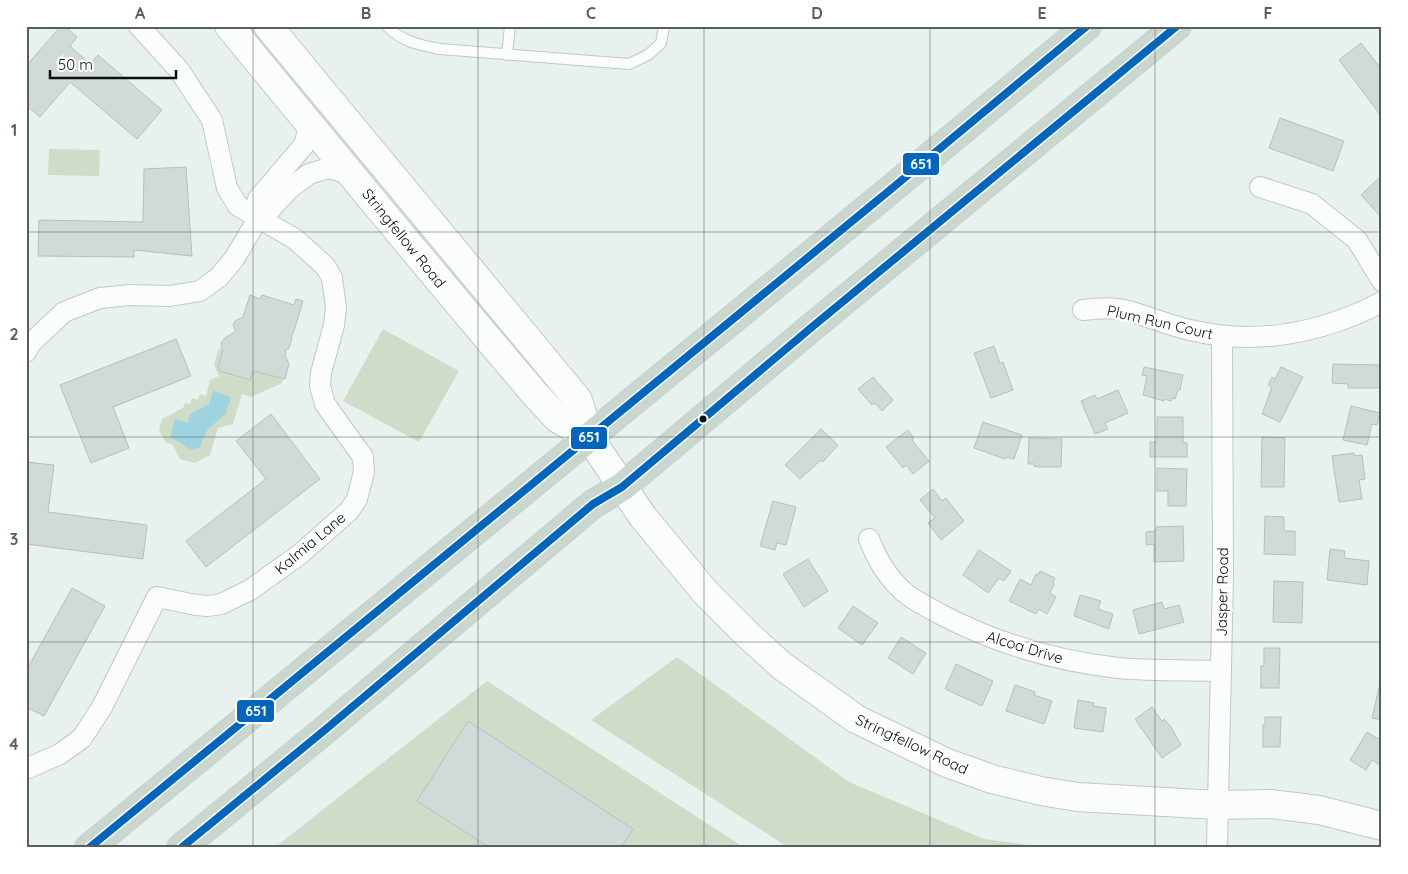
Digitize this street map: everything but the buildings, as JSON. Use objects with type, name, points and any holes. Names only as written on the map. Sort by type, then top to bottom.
[{"type":"highway","points":[[89,848],[1087,26]]},
{"type":"highway","points":[[180,848],[326,729],[593,504],[622,487],[812,327],[1177,26]]},
{"type":"main road","name":"Stringfellow Road","points":[[228,26],[362,186],[389,222],[534,394],[557,418],[589,437]]},
{"type":"main road","name":"Stringfellow Road","points":[[268,26],[578,400],[589,437],[643,517],[706,593],[734,622],[782,666],[856,719],[947,764],[992,779],[1041,791],[1077,797],[1218,805],[1270,804],[1319,810],[1382,826]]},
{"type":"street","points":[[139,26],[179,70],[212,120],[227,188],[238,206],[259,217]]},
{"type":"street","points":[[259,217],[258,199],[304,145],[308,132],[300,111]]},
{"type":"street","points":[[26,352],[31,343],[64,312],[100,298],[130,294],[170,296],[200,291],[219,277],[234,259],[259,217],[267,213],[289,189],[309,174],[329,168],[344,172],[362,186]]},
{"type":"street","points":[[1260,187],[1312,204],[1357,240],[1382,280]]},
{"type":"street","name":"Kalmia Lane","points":[[26,768],[60,754],[82,738],[102,707],[157,596],[196,606],[221,604],[236,598],[275,573],[299,554],[349,511],[357,499],[364,472],[362,457],[325,404],[320,386],[321,373],[334,325],[336,308],[332,278],[325,266],[311,252],[295,239],[259,217]]},
{"type":"street","name":"Plum Run Court","points":[[1082,310],[1102,308],[1124,310],[1190,331],[1222,336],[1251,337],[1275,336],[1331,325],[1364,312],[1382,302]]},
{"type":"street","name":"Jasper Road","points":[[1217,848],[1223,576],[1222,336]]},
{"type":"street","name":"Alcoa Drive","points":[[869,539],[877,559],[885,571],[905,593],[958,623],[996,640],[1036,653],[1119,668],[1221,671]]},
{"type":"lane","points":[[387,26],[394,33],[413,43],[440,49],[628,64],[648,55],[661,43],[664,26]]},
{"type":"lane","points":[[507,55],[510,26]]},
{"type":"green space","points":[[49,149],[100,150],[99,176],[48,175]]},
{"type":"green space","points":[[383,329],[459,371],[419,442],[343,401]]},
{"type":"green space","points":[[221,347],[223,350],[218,367],[220,371],[250,380],[253,371],[283,379],[282,383],[251,397],[242,394],[233,424],[218,428],[210,455],[195,463],[180,459],[172,444],[166,443],[159,430],[162,419],[183,408],[185,403],[190,404],[192,398],[198,400],[200,394],[206,396],[210,380],[219,376],[214,365],[218,350]]},
{"type":"green space","points":[[677,657],[849,782],[984,839],[1051,848],[789,848],[591,720]]},
{"type":"green space","points":[[487,681],[745,848],[274,848]]},
{"type":"water","points":[[213,391],[231,397],[226,413],[207,430],[200,447],[191,450],[170,438],[175,419],[188,423],[190,414],[209,404]]},
{"type":"transit line","name":"651","points":[[89,848],[1087,26]]},
{"type":"transit line","name":"651","points":[[181,848],[326,729],[593,504],[622,487],[812,327],[1177,26]]}]
